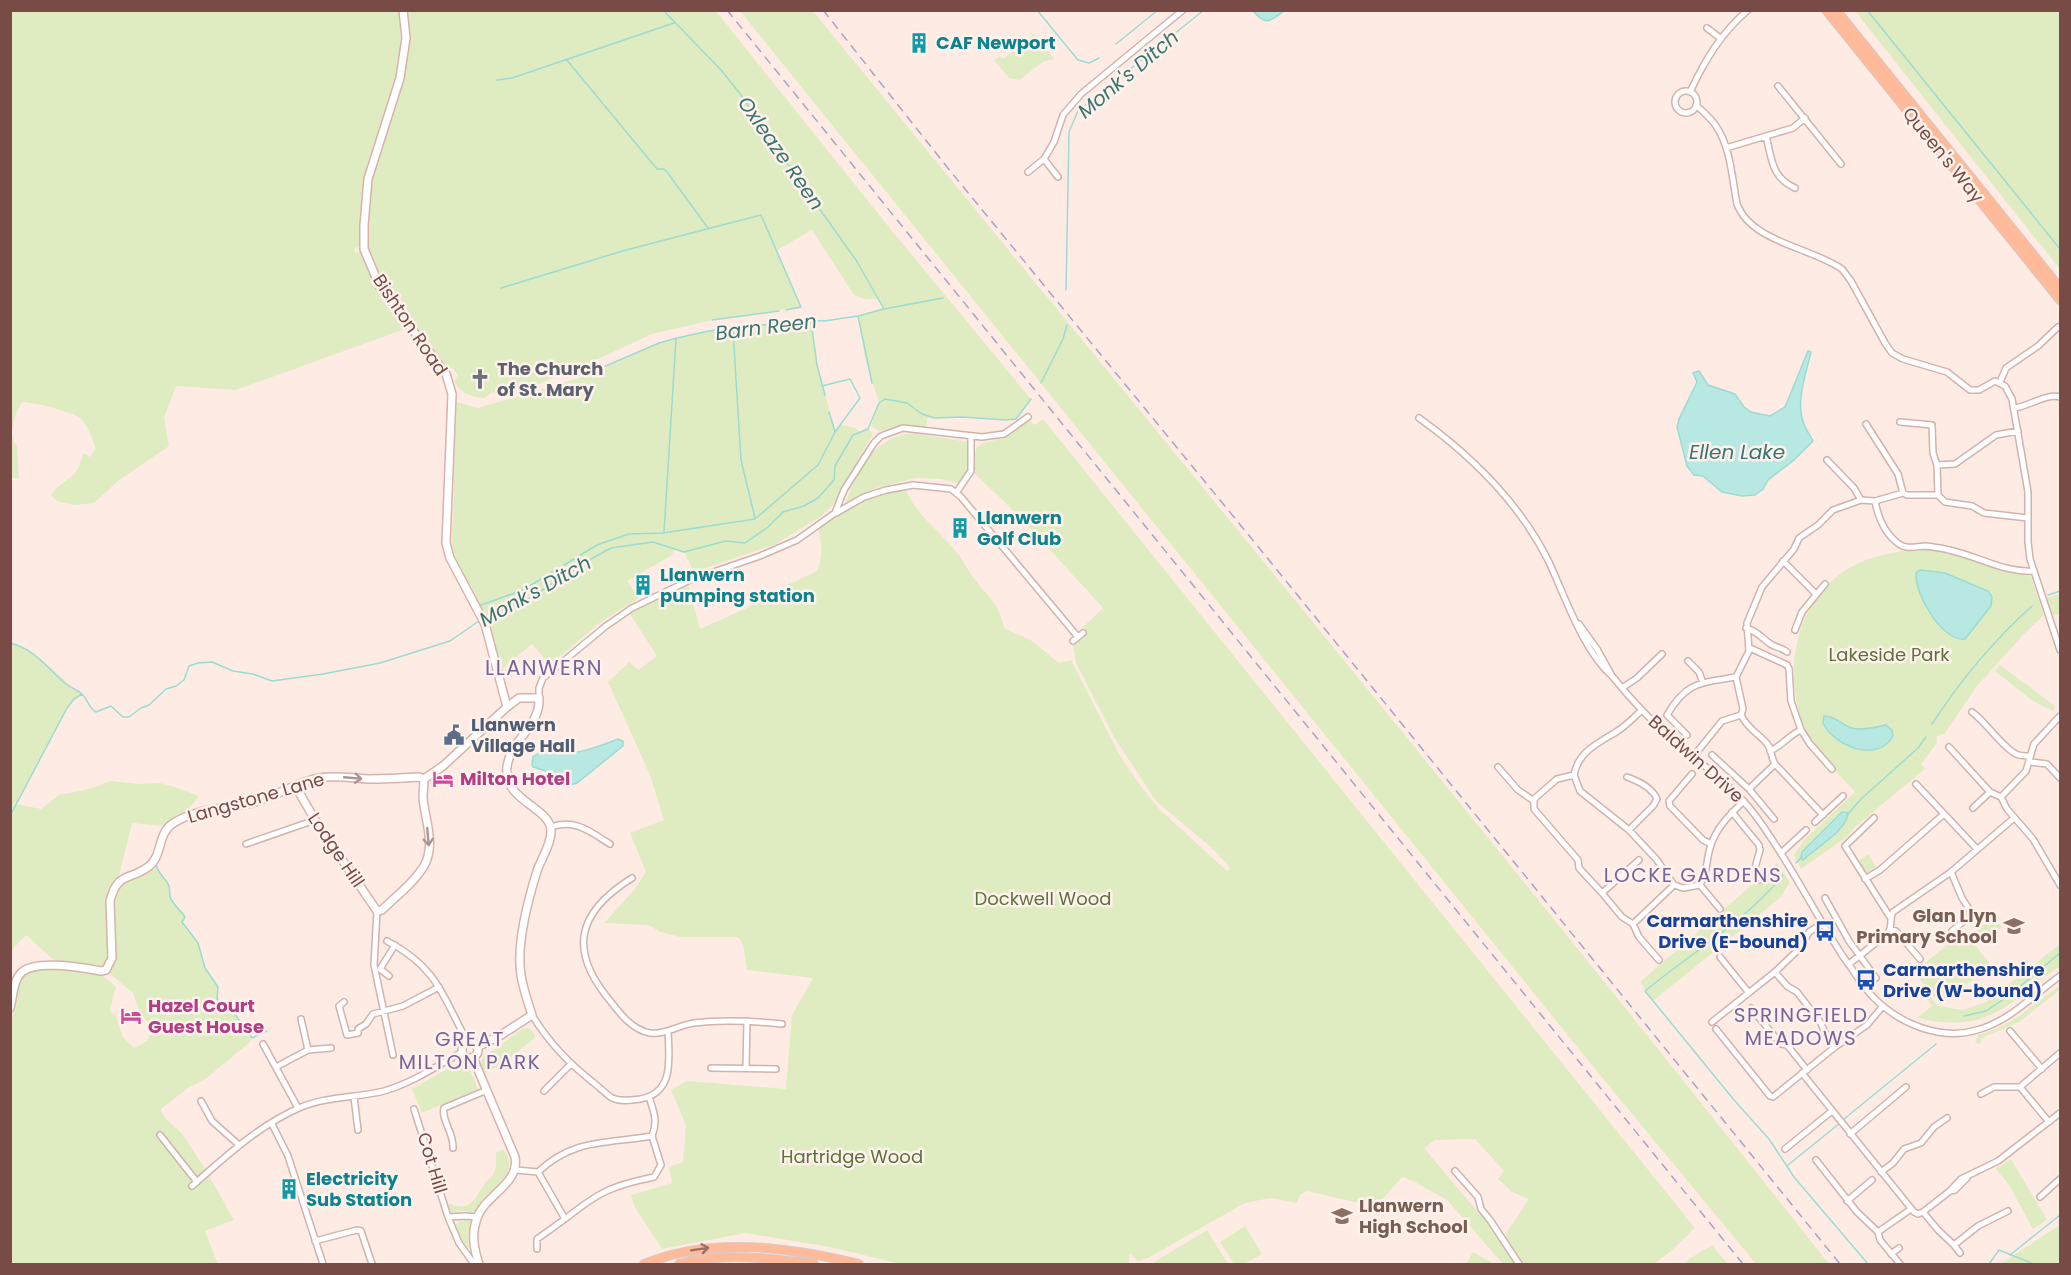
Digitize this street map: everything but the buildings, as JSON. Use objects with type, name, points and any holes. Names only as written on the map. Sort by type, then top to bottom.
[{"type":"main road","name":"Queen's Way","points":[[1826,10],[2061,300]]},
{"type":"main road","name":"Queen's Way","points":[[1836,10],[2061,288]]},
{"type":"main road","points":[[644,1264],[684,1252],[715,1247],[743,1246],[859,1264]]},
{"type":"main road","points":[[679,1264],[715,1258],[741,1257],[814,1264]]},
{"type":"street","name":"Bishton Road","points":[[403,10],[406,38],[400,78],[368,178],[364,249],[380,287],[446,374],[452,394],[446,543],[450,558],[484,624],[507,707]]},
{"type":"street","points":[[1028,172],[1044,159],[1054,142],[1063,116],[1080,94],[1184,10]]},
{"type":"street","points":[[1690,92],[1720,38],[1748,10]]},
{"type":"street","points":[[1707,28],[1720,38]]},
{"type":"street","points":[[1778,86],[1841,164]]},
{"type":"street","points":[[1696,105],[1692,111],[1685,112],[1677,107],[1675,100],[1683,91],[1690,92],[1695,96],[1696,105],[1715,124],[1726,148],[1737,204],[1745,221],[1758,230],[1842,269],[1892,353],[1903,359],[1947,372],[1972,391],[1979,390],[1992,382],[2000,382],[2011,395],[2028,492],[2029,551],[2061,650]]},
{"type":"street","points":[[1726,148],[1793,128],[1805,118]]},
{"type":"street","points":[[1766,136],[1775,172],[1783,182],[1795,188]]},
{"type":"street","points":[[1044,159],[1058,177]]},
{"type":"street","points":[[2000,382],[2006,369],[2035,348],[2058,327]]},
{"type":"street","points":[[2014,408],[2048,397],[2060,396]]},
{"type":"street","points":[[835,513],[844,490],[874,443],[881,436],[903,428],[971,437],[1004,434],[1028,417]]},
{"type":"street","name":"Baldwin Drive","points":[[1419,418],[1467,455],[1486,473],[1518,512],[1547,560],[1578,624],[1597,649],[1612,676],[1667,735],[1744,801],[1781,853],[1822,924],[1865,988],[1883,1006],[1919,1028],[1961,1033],[1977,1030],[2003,1020],[2059,980]]},
{"type":"street","points":[[1900,422],[1932,425],[1938,495],[1945,502],[1972,506],[1984,513],[2028,518]]},
{"type":"street","points":[[1866,424],[1898,474],[1903,493]]},
{"type":"street","points":[[1936,465],[1955,464],[1996,435],[2018,431]]},
{"type":"street","points":[[956,493],[971,471],[971,437]]},
{"type":"street","points":[[1827,460],[1854,488],[1862,500]]},
{"type":"street","points":[[668,1031],[668,1072],[663,1084],[656,1093],[649,1097],[631,1100],[612,1097],[570,1065],[554,1047],[532,1015],[521,976],[520,946],[537,872],[552,834],[551,827],[544,817],[515,793],[507,775],[509,756],[515,743],[537,715],[539,688],[543,678],[606,626],[632,608],[690,580],[797,540],[835,513],[864,497],[913,485],[951,489],[956,493],[1078,637]]},
{"type":"street","points":[[1823,814],[1775,764],[1766,743],[1747,726],[1741,715],[1743,709],[1736,677],[1750,648],[1746,627],[1761,587],[1794,549],[1799,538],[1818,525],[1833,510],[1862,500],[1875,501],[1903,493],[1938,495]]},
{"type":"street","points":[[1875,501],[1878,517],[1901,546],[1906,548],[1926,546],[1950,550],[2017,572],[2034,572]]},
{"type":"street","points":[[1783,561],[1816,594]]},
{"type":"street","points":[[1795,630],[1802,612],[1826,584]]},
{"type":"street","points":[[1746,627],[1757,631],[1775,647],[1787,652]]},
{"type":"street","points":[[1750,648],[1787,665],[1791,701],[1801,730],[1813,748],[1832,769]]},
{"type":"street","points":[[1622,688],[1637,678],[1662,654]]},
{"type":"street","points":[[1688,661],[1699,672],[1702,683]]},
{"type":"street","points":[[1687,735],[1668,717],[1668,713],[1689,688],[1702,683],[1736,677]]},
{"type":"street","points":[[393,1055],[374,965],[378,911],[382,910],[410,882],[424,866],[428,857],[429,840],[423,795],[424,779],[443,766],[519,698],[538,698]]},
{"type":"street","points":[[1642,710],[1618,731],[1590,748],[1580,758],[1574,775],[1580,791],[1629,830],[1657,860],[1674,885],[1683,888],[1700,885]]},
{"type":"street","points":[[1971,712],[2012,751],[2047,764],[2061,778]]},
{"type":"street","points":[[1693,757],[1722,721],[1741,715]]},
{"type":"street","points":[[2001,797],[2022,776],[2031,759],[2034,744],[2061,716]]},
{"type":"street","points":[[1770,751],[1778,748],[1792,734],[1801,730]]},
{"type":"street","points":[[1949,747],[1990,792],[2001,797],[2007,809],[2033,839],[2061,885]]},
{"type":"street","points":[[1712,755],[1749,789],[1774,819]]},
{"type":"street","points":[[1749,789],[1775,764]]},
{"type":"street","points":[[1498,767],[1518,790],[1534,801]]},
{"type":"street","points":[[1507,777],[1512,772]]},
{"type":"street","points":[[1692,774],[1669,801],[1670,806],[1703,840],[1711,844]]},
{"type":"street","points":[[1574,775],[1557,779],[1534,801],[1534,809],[1578,860],[1579,868],[1622,917],[1634,924],[1639,937],[1659,960]]},
{"type":"street","name":"Langstone Lane","points":[[10,1008],[21,972],[29,968],[63,965],[106,970],[112,958],[110,901],[113,892],[121,879],[149,866],[155,859],[162,836],[168,828],[197,812],[209,808],[254,802],[310,780],[332,777],[385,779],[419,777],[424,779]]},
{"type":"street","points":[[1627,777],[1641,782],[1655,794],[1657,799],[1629,830]]},
{"type":"street","points":[[1916,784],[1977,849]]},
{"type":"street","name":"Lodge Hill","points":[[296,787],[315,820],[378,911]]},
{"type":"street","points":[[1973,808],[1990,792]]},
{"type":"street","points":[[1815,822],[1843,796]]},
{"type":"street","points":[[1700,885],[1705,876],[1711,844],[1722,825],[1744,801]]},
{"type":"street","points":[[1732,812],[1759,845],[1760,850],[1754,871],[1759,880]]},
{"type":"street","points":[[1865,879],[1887,864],[1944,814]]},
{"type":"street","points":[[1849,964],[1891,929],[1890,916],[1845,846],[1874,818]]},
{"type":"street","points":[[1890,916],[1951,872],[2014,818]]},
{"type":"street","points":[[246,844],[315,820]]},
{"type":"street","points":[[551,827],[569,824],[583,827],[610,844]]},
{"type":"street","points":[[1781,853],[1806,830]]},
{"type":"street","points":[[1602,893],[1639,860]]},
{"type":"street","points":[[1951,872],[1972,914],[1952,931]]},
{"type":"street","points":[[632,878],[611,890],[597,904],[584,934],[587,965],[598,986],[632,1025],[658,1034],[695,1023],[747,1021],[782,1024]]},
{"type":"street","points":[[1634,924],[1674,885]]},
{"type":"street","points":[[1700,885],[1720,909]]},
{"type":"street","points":[[1825,898],[1859,956],[1876,978]]},
{"type":"street","points":[[1712,1022],[1775,972],[1802,946],[1809,932],[1822,924]]},
{"type":"street","points":[[1891,929],[1920,960]]},
{"type":"street","points":[[387,941],[417,959],[430,972],[468,1043]]},
{"type":"street","points":[[389,976],[380,969],[395,945]]},
{"type":"street","points":[[1720,957],[1749,993]]},
{"type":"street","points":[[1775,972],[1787,986],[1797,992],[1821,1023],[1835,1047]]},
{"type":"street","points":[[344,1002],[339,1006],[348,1035],[358,1033],[358,1029],[366,1024],[373,1014],[404,1006],[440,987]]},
{"type":"street","points":[[1716,1029],[1773,1097],[1874,1018],[1883,1006]]},
{"type":"street","points":[[1751,1008],[1781,1044],[1787,1045],[1832,1111],[1916,1213],[1923,1212],[1980,1169],[1998,1161],[2061,1113]]},
{"type":"street","points":[[477,1047],[532,1015]]},
{"type":"street","points":[[301,1019],[308,1050]]},
{"type":"street","points":[[746,1067],[747,1021]]},
{"type":"street","points":[[2010,1031],[2042,1069]]},
{"type":"street","points":[[160,1135],[195,1184],[239,1145],[298,1108],[395,1087],[462,1052],[463,1047],[468,1043],[474,1043],[477,1047],[477,1054],[473,1058]]},
{"type":"street","points":[[263,1044],[298,1108]]},
{"type":"street","points":[[276,1067],[308,1050],[331,1048]]},
{"type":"street","points":[[462,1052],[465,1057],[473,1058]]},
{"type":"street","points":[[1981,1094],[1994,1087],[2020,1087],[2061,1053]]},
{"type":"street","points":[[473,1058],[515,1157],[516,1170],[477,1217],[473,1243],[479,1264]]},
{"type":"street","points":[[544,1091],[570,1065]]},
{"type":"street","points":[[711,1068],[776,1069]]},
{"type":"street","points":[[1850,1134],[1906,1087]]},
{"type":"street","points":[[2020,1087],[2049,1122]]},
{"type":"street","points":[[453,1148],[453,1138],[444,1117],[444,1108],[487,1089]]},
{"type":"street","points":[[354,1097],[358,1130]]},
{"type":"street","points":[[537,1249],[537,1239],[593,1197],[606,1190],[654,1177],[661,1165],[652,1136],[656,1116],[649,1097]]},
{"type":"street","points":[[201,1101],[212,1121],[239,1145]]},
{"type":"street","name":"Cot Hill","points":[[414,1109],[448,1217],[459,1243],[474,1264]]},
{"type":"street","points":[[1785,1149],[1832,1111]]},
{"type":"street","points":[[1881,1172],[1893,1163],[1904,1149],[1921,1143],[1934,1126],[1947,1118]]},
{"type":"street","points":[[272,1124],[288,1156],[323,1264]]},
{"type":"street","points":[[516,1170],[538,1172],[557,1155],[583,1145],[652,1136]]},
{"type":"street","points":[[1815,1160],[1847,1201],[1878,1233],[1880,1240],[1900,1264]]},
{"type":"street","points":[[1455,1171],[1479,1197],[1481,1209],[1491,1220],[1519,1264]]},
{"type":"street","points":[[538,1172],[565,1219]]},
{"type":"street","points":[[2040,1197],[2061,1179]]},
{"type":"street","points":[[1847,1201],[1872,1180]]},
{"type":"street","points":[[1878,1233],[1911,1209]]},
{"type":"street","points":[[1954,1245],[1978,1226],[2008,1211]]},
{"type":"street","points":[[1923,1212],[1960,1253]]},
{"type":"street","name":"Cot Hill","points":[[448,1217],[466,1215],[477,1217]]},
{"type":"street","points":[[315,1241],[357,1230],[362,1231],[372,1264]]},
{"type":"street","points":[[1891,1254],[1899,1248]]},
{"type":"green space","points":[[11,11],[399,11],[401,40],[398,70],[370,163],[363,197],[359,247],[355,248],[355,253],[361,251],[381,299],[405,329],[236,390],[176,386],[164,418],[169,446],[118,481],[94,503],[74,505],[57,501],[51,496],[78,469],[83,453],[90,457],[96,449],[84,422],[77,416],[35,404],[22,402],[16,413],[11,434]]},
{"type":"green space","points":[[406,11],[716,11],[893,232],[1031,399],[1016,419],[928,416],[926,428],[908,425],[879,431],[871,426],[879,403],[865,358],[858,316],[883,308],[877,299],[864,299],[854,295],[812,230],[777,250],[801,307],[712,320],[652,334],[538,384],[497,394],[492,392],[485,398],[464,392],[454,382],[458,375],[452,368],[445,368],[393,302],[376,273],[367,242],[366,225],[371,188],[403,79]]},
{"type":"green space","points":[[740,11],[813,11],[1451,792],[1829,1264],[1756,1264],[1600,1075]]},
{"type":"green space","points":[[1855,11],[2060,11],[2060,269],[2039,243]]},
{"type":"green space","points":[[1034,34],[1054,59],[1043,62],[1019,80],[1009,78],[994,60],[1000,56],[1003,59]]},
{"type":"green space","points":[[811,321],[817,365],[835,431],[841,425],[855,428],[860,432],[868,429],[873,434],[833,505],[820,517],[776,544],[694,572],[684,552],[675,549],[671,556],[627,581],[639,598],[602,621],[550,665],[532,644],[500,671],[491,627],[452,551],[456,402],[478,408],[589,375],[659,343],[677,338],[709,331]]},
{"type":"green space","points":[[1043,419],[1695,1228],[1654,1264],[1523,1264],[1505,1235],[1529,1199],[1512,1192],[1498,1179],[1504,1171],[1475,1139],[1435,1140],[1424,1148],[1488,1224],[1515,1264],[1503,1264],[1447,1200],[1402,1177],[1376,1207],[1307,1191],[1300,1195],[1297,1203],[1270,1198],[1245,1203],[1148,1258],[1138,1261],[1130,1254],[1128,1264],[901,1264],[830,1247],[745,1233],[662,1249],[634,1206],[631,1195],[672,1183],[669,1167],[683,1162],[686,1125],[671,1090],[687,1081],[786,1089],[792,1015],[813,978],[747,970],[743,944],[738,937],[680,937],[660,932],[649,925],[604,923],[634,890],[646,872],[630,833],[664,820],[650,775],[608,682],[629,662],[638,670],[657,656],[628,611],[688,584],[700,629],[767,599],[787,585],[817,571],[821,550],[818,528],[849,508],[870,498],[906,490],[916,508],[952,546],[993,602],[1004,628],[1032,641],[1059,663],[1071,660],[1119,754],[1157,807],[1227,871],[1231,869],[1213,849],[1156,801],[1114,737],[1076,663],[1073,645],[1087,632],[1083,627],[1103,608],[1019,516],[973,472],[976,448],[983,443],[1004,438],[1029,420],[1035,425]]},
{"type":"green space","points":[[914,433],[968,442],[968,464],[966,474],[960,484],[941,479],[916,478],[876,488],[845,503],[869,457],[888,441]]},
{"type":"green space","points":[[11,434],[17,447],[19,478],[11,478]]},
{"type":"green space","name":"Lakeside Park","points":[[1924,549],[1948,553],[2031,577],[2044,615],[1977,686],[1945,733],[1936,737],[1937,743],[1921,764],[1925,769],[1855,827],[1848,836],[1801,869],[1794,855],[1803,841],[1855,792],[1816,750],[1801,719],[1795,693],[1794,667],[1798,641],[1806,616],[1819,594],[1838,576],[1861,562],[1884,554]]},
{"type":"green space","points":[[2060,594],[2060,614],[2052,616],[2046,598]]},
{"type":"green space","points":[[10,643],[39,658],[82,694],[74,699],[67,708],[16,804],[41,809],[59,795],[89,789],[111,781],[140,784],[160,783],[199,796],[185,814],[164,826],[132,823],[119,876],[113,887],[109,958],[102,968],[57,963],[26,935],[11,951]]},
{"type":"green space","points":[[2000,665],[2055,706],[2054,711],[2031,700],[1995,671]]},
{"type":"green space","points":[[1869,854],[1876,867],[1866,873],[1858,861]]},
{"type":"green space","points":[[1777,863],[1790,882],[1780,898],[1653,1001],[1640,982]]},
{"type":"green space","points":[[156,865],[168,884],[173,902],[185,917],[182,922],[198,943],[205,968],[218,987],[217,999],[229,1006],[252,1038],[207,1078],[188,1088],[161,1109],[164,1116],[182,1134],[196,1155],[234,1220],[205,1231],[218,1264],[11,1264],[10,1028],[20,978],[31,971],[63,967],[101,974],[116,987],[110,1009],[112,1015],[115,1014],[123,1037],[134,1048],[147,1041],[152,1030],[139,1010],[133,993],[110,974],[112,913],[115,892],[119,885]]},
{"type":"green space","points":[[1994,917],[2002,927],[1982,942],[1974,932]]},
{"type":"green space","points":[[1964,931],[1991,965],[1941,1005],[1914,972]]},
{"type":"green space","points":[[2060,944],[2060,966],[1996,1013],[1963,1022],[1942,1022],[1917,1018],[1932,1006],[1921,991],[1924,989],[1938,1006],[1963,1010],[1986,1002]]},
{"type":"green space","points":[[2058,987],[2060,990],[2019,1022],[1982,1038],[1980,1044],[1975,1043],[1978,1035],[2010,1021]]},
{"type":"green space","points":[[529,1028],[535,1038],[512,1056],[511,1062],[484,1073],[480,1061],[485,1056],[522,1029]]},
{"type":"green space","points":[[459,1062],[467,1063],[478,1089],[422,1113],[412,1089]]},
{"type":"green space","points":[[503,1149],[508,1157],[509,1166],[502,1183],[474,1212],[451,1213],[448,1203],[455,1206],[466,1206],[471,1203],[486,1181],[494,1174],[496,1153]]},
{"type":"green space","points":[[2011,1159],[2047,1220],[2033,1229],[2009,1185],[1996,1169]]},
{"type":"green space","points":[[469,1220],[471,1223],[468,1234],[469,1250],[459,1235],[456,1224]]},
{"type":"green space","points":[[2060,1225],[2060,1264],[2000,1264]]},
{"type":"green space","points":[[1245,1226],[1262,1254],[1244,1264],[1234,1264],[1220,1242]]},
{"type":"green space","points":[[1207,1230],[1228,1264],[1151,1264]]},
{"type":"green space","points":[[1712,1245],[1728,1264],[1685,1264],[1689,1259]]},
{"type":"green space","points":[[1473,1252],[1494,1264],[1466,1264]]},
{"type":"water","points":[[1253,11],[1284,11],[1268,21],[1261,19]]},
{"type":"water","name":"Ellen Lake","points":[[1808,351],[1811,352],[1802,388],[1801,407],[1804,424],[1813,441],[1794,460],[1768,480],[1763,489],[1755,495],[1742,496],[1722,492],[1703,476],[1694,475],[1687,466],[1677,427],[1697,382],[1693,373],[1699,371],[1708,385],[1735,394],[1744,407],[1751,412],[1770,416],[1785,407]]},
{"type":"water","points":[[1920,570],[1945,573],[1988,591],[1992,597],[1991,606],[1965,639],[1956,638],[1947,633],[1931,615],[1917,582],[1916,573]]},
{"type":"water","points":[[1824,716],[1832,717],[1856,729],[1886,725],[1892,730],[1893,736],[1877,749],[1856,749],[1836,739],[1823,723]]},
{"type":"water","points":[[618,739],[623,741],[623,746],[577,783],[571,785],[548,772],[533,767],[532,764],[533,757],[542,751],[572,753]]},
{"type":"water","points":[[1842,812],[1848,813],[1842,826],[1830,839],[1803,860],[1802,852]]},
{"type":"waterway","name":"Oxleaze Reen","points":[[663,10],[721,70],[741,95],[856,260],[884,309]]},
{"type":"waterway","points":[[1037,10],[1078,60],[1089,63],[1099,58]]},
{"type":"waterway","points":[[1116,44],[1158,10]]},
{"type":"waterway","name":"Monk's Ditch","points":[[1066,290],[1069,132],[1078,111],[1204,10]]},
{"type":"waterway","points":[[1867,10],[2060,249]]},
{"type":"waterway","points":[[497,80],[512,78],[674,23]]},
{"type":"waterway","points":[[566,59],[657,169],[664,169],[667,172],[708,228]]},
{"type":"waterway","points":[[501,288],[626,250],[761,215],[801,307],[786,310]]},
{"type":"waterway","name":"Barn Reen","points":[[594,371],[659,343],[709,331],[805,320],[824,321],[943,298]]},
{"type":"waterway","points":[[712,320],[779,311]]},
{"type":"waterway","points":[[858,316],[872,383]]},
{"type":"waterway","points":[[811,321],[817,365],[825,395]]},
{"type":"waterway","name":"Monk's Ditch","points":[[1041,383],[1063,339],[1067,325]]},
{"type":"waterway","points":[[733,330],[741,460],[755,518]]},
{"type":"waterway","points":[[664,532],[676,339]]},
{"type":"waterway","points":[[481,605],[523,590],[597,545],[629,534],[663,533],[755,519],[818,465],[835,432],[860,398],[850,379],[822,386]]},
{"type":"waterway","name":"Monk's Ditch","points":[[485,617],[527,600],[611,548],[653,542],[684,552],[726,541],[745,543],[768,527],[783,512],[804,506],[818,498],[834,480],[835,466],[853,435],[868,429],[879,403],[885,399],[907,403],[922,414],[934,418],[963,417],[1006,420],[1016,419],[1031,399]]},
{"type":"waterway","points":[[829,412],[835,431]]},
{"type":"waterway","points":[[2048,595],[2060,591]]},
{"type":"waterway","points":[[1932,724],[1978,662],[2032,606]]},
{"type":"waterway","name":"Monk's Ditch","points":[[10,643],[27,650],[41,660],[66,684],[82,694],[96,712],[111,706],[123,717],[129,717],[149,705],[166,689],[184,680],[189,666],[198,663],[212,662],[233,671],[253,674],[272,681],[323,674],[380,663],[450,641],[479,621]]},
{"type":"waterway","points":[[10,816],[67,708],[74,699],[82,694]]},
{"type":"waterway","points":[[1847,815],[1861,799],[1918,748],[1926,737]]},
{"type":"waterway","points":[[1796,863],[1802,857]]},
{"type":"waterway","points":[[156,865],[168,884],[173,902],[185,917],[182,922],[198,943],[205,968],[218,987],[217,999],[229,1006],[252,1038],[267,1031]]},
{"type":"waterway","points":[[1783,875],[1752,908],[1645,991],[1769,1139],[1794,1177],[1868,1264]]},
{"type":"waterway","points":[[1964,1016],[1986,1011],[2010,995],[2060,953]]},
{"type":"waterway","points":[[1844,1119],[1936,1044]]},
{"type":"waterway","points":[[1788,1165],[1840,1123]]},
{"type":"waterway","points":[[2010,1255],[2060,1215]]},
{"type":"waterway","points":[[1989,1264],[1999,1250],[2034,1264]]},
{"type":"railway","points":[[727,10],[1743,1264]]},
{"type":"railway","points":[[823,10],[947,167],[1840,1264]]},
{"type":"place","name":"CAF Newport","points":[[919,43]]},
{"type":"place","name":"The Church of St. Mary","points":[[480,379]]},
{"type":"place","name":"Llanwern Golf Club","points":[[960,528]]},
{"type":"place","name":"Llanwern pumping station","points":[[643,585]]},
{"type":"place","name":"Llanwern Village Hall","points":[[454,735]]},
{"type":"place","name":"Milton Hotel","points":[[443,779]]},
{"type":"place","name":"Glan Llyn Primary School","points":[[2014,926]]},
{"type":"place","name":"Carmarthenshire Drive (E-bound)","points":[[1825,931]]},
{"type":"place","name":"Carmarthenshire Drive (W-bound)","points":[[1866,980]]},
{"type":"place","name":"Hazel Court Guest House","points":[[131,1016]]},
{"type":"place","name":"Electricity Sub Station","points":[[289,1189]]},
{"type":"place","name":"Llanwern High School","points":[[1342,1216]]},
{"type":"district","name":"LLANWERN","points":[[544,668]]},
{"type":"district","name":"LOCKE GARDENS","points":[[1693,875]]},
{"type":"district","name":"SPRINGFIELD MEADOWS","points":[[1801,1026]]},
{"type":"district","name":"GREAT MILTON PARK","points":[[470,1050]]},
{"type":"park label","name":"Dockwell Wood","points":[[1043,899]]},
{"type":"park label","name":"Hartridge Wood","points":[[852,1157]]}]
